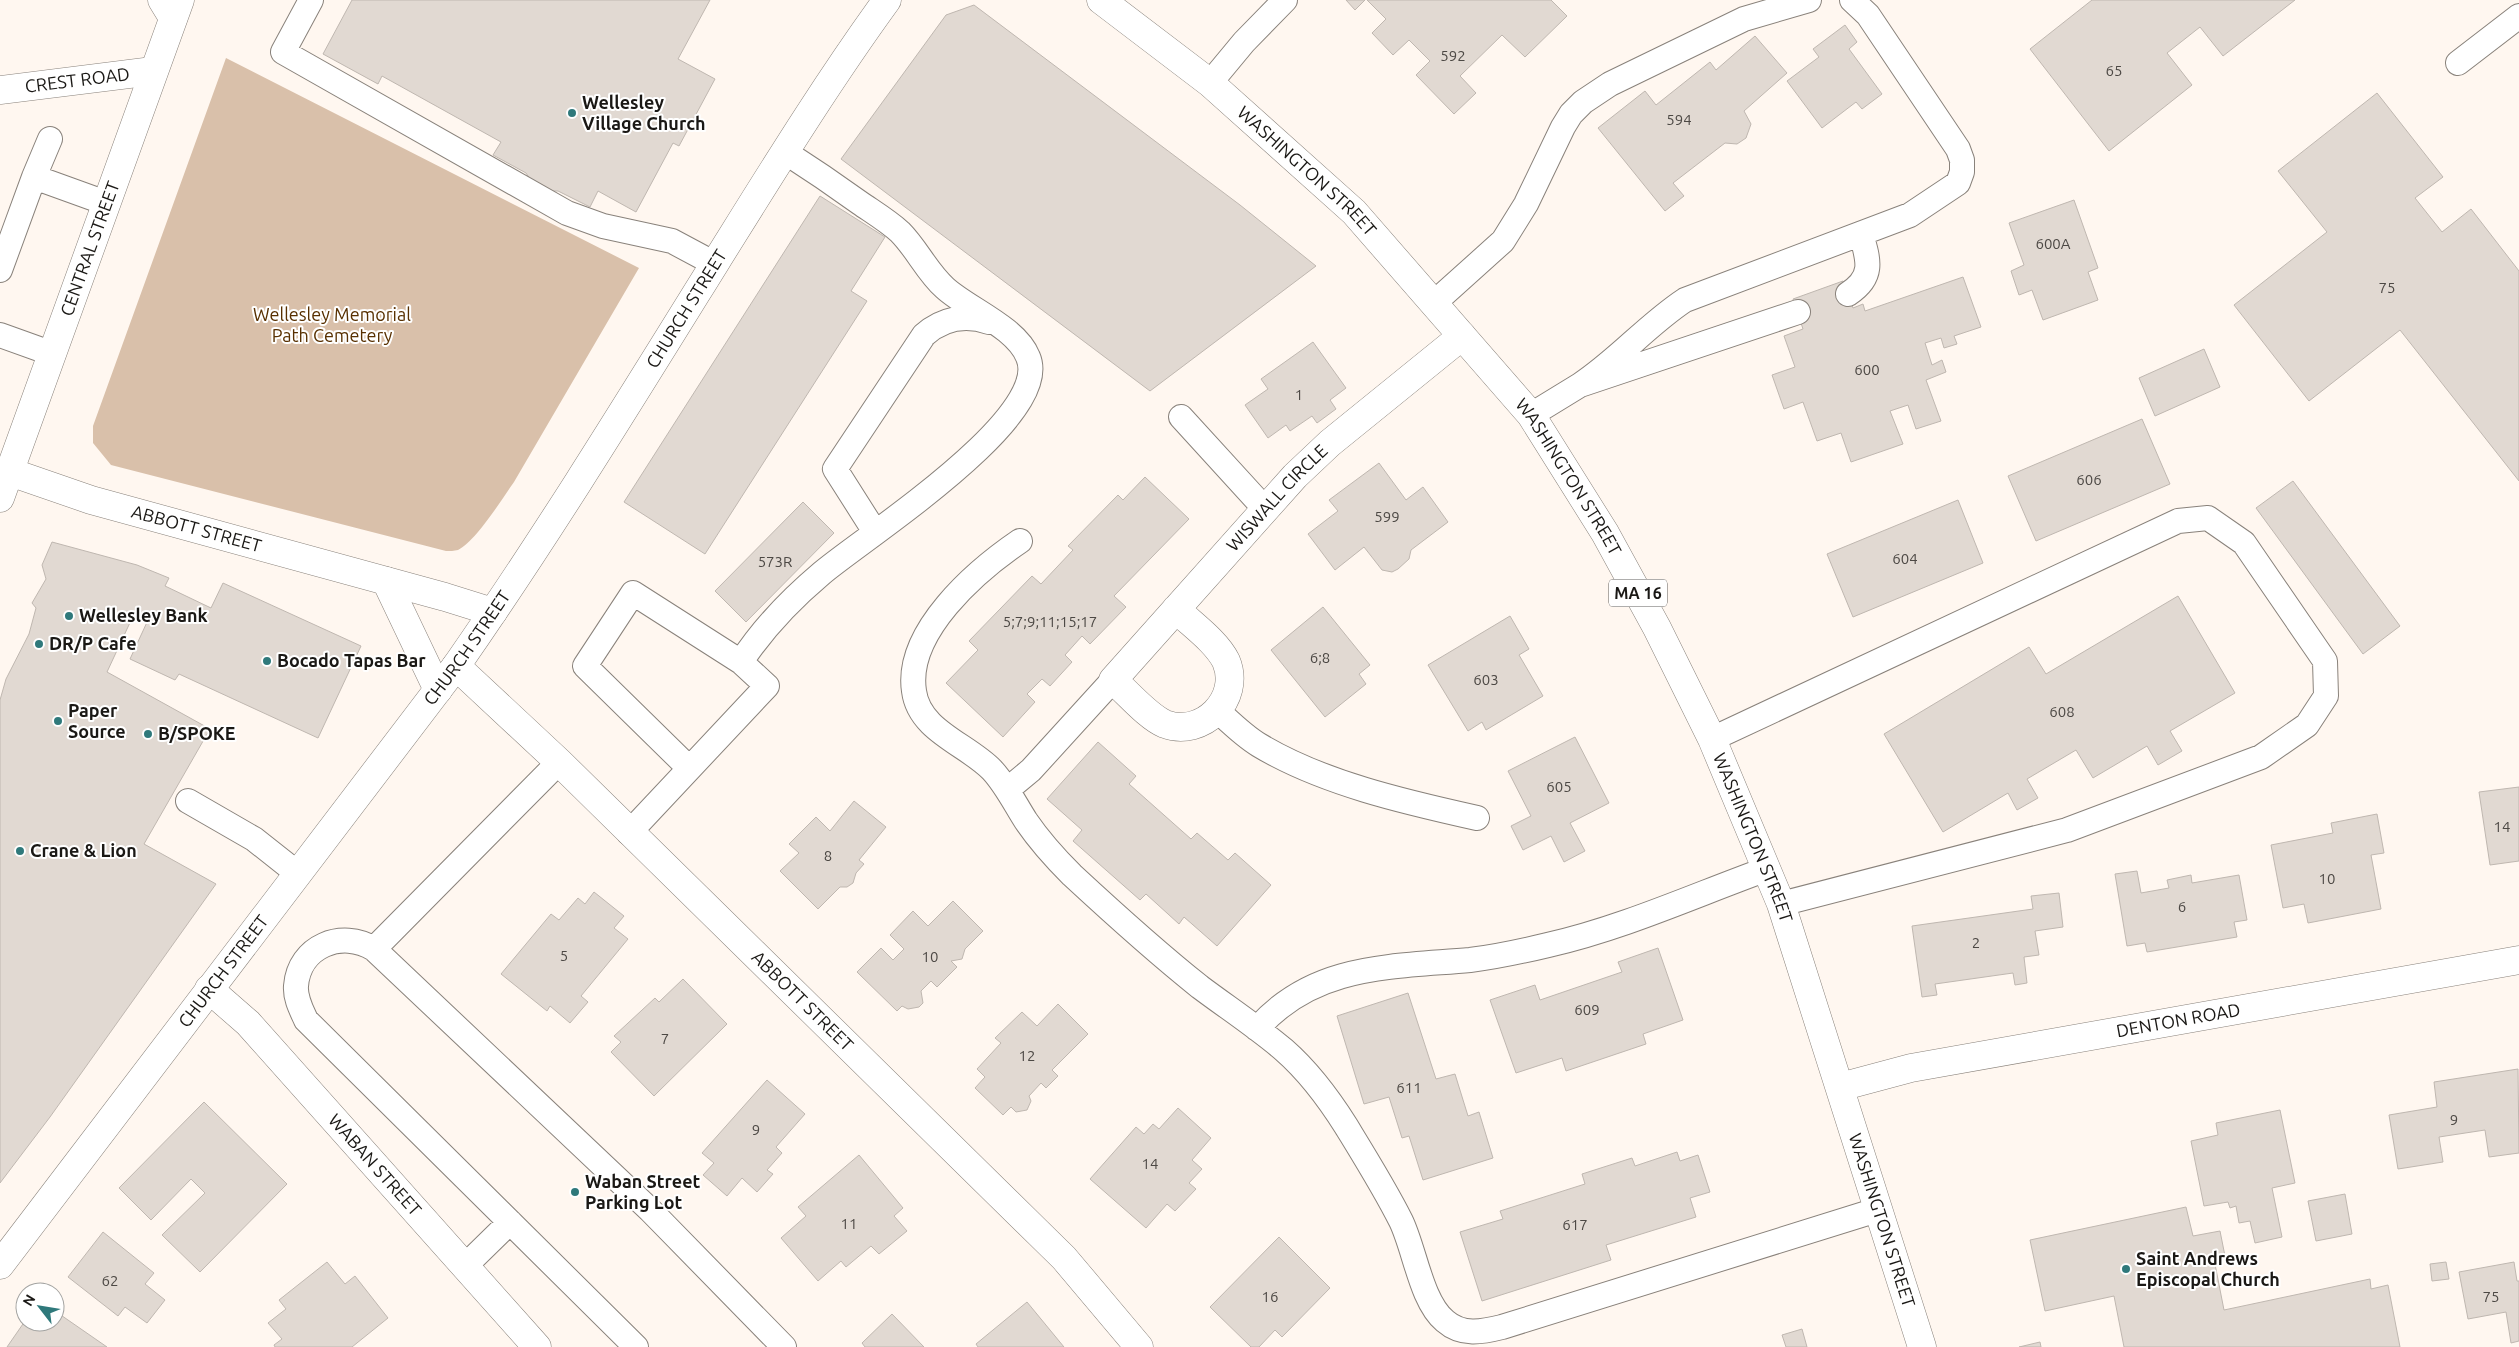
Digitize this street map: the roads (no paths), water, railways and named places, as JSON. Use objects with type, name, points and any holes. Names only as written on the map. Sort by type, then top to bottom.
[{"type":"street","name":"CHURCH STREET","points":[[0,1265],[438,690],[494,612],[544,537],[847,55],[887,0]]},
{"type":"street","name":"WASHINGTON STREET","points":[[1101,0],[1210,83],[1354,212],[1462,336],[1499,375],[1532,415],[1605,533],[1657,628],[1712,739],[1781,904],[1922,1347]]},
{"type":"street","name":"CENTRAL STREET","points":[[0,498],[153,71],[172,6]]},
{"type":"street","name":"CREST ROAD","points":[[0,90],[153,71]]},
{"type":"street","name":"WISWALL CIRCLE","points":[[1113,680],[1265,508],[1330,443],[1462,336]]},
{"type":"street","name":"ABBOTT STREET","points":[[10,472],[91,500],[494,612]]},
{"type":"street","points":[[386,581],[438,690]]},
{"type":"street","points":[[1113,680],[1152,716],[1165,724],[1190,727],[1205,721],[1218,711],[1226,698],[1229,684],[1225,661],[1216,648],[1176,609]]},
{"type":"street","name":"ABBOTT STREET","points":[[456,666],[558,762],[1064,1258],[1139,1347]]},
{"type":"street","name":"DENTON ROAD","points":[[1840,1087],[1911,1068],[2519,960]]},
{"type":"street","name":"WABAN STREET","points":[[209,989],[248,1023],[537,1347]]},
{"type":"lane","points":[[311,0],[283,52],[567,213],[604,226],[672,241],[715,264]]},
{"type":"lane","points":[[1210,83],[1244,42],[1285,0]]},
{"type":"lane","points":[[1434,303],[1503,241],[1526,204],[1571,114],[1583,102],[1610,84],[1744,19],[1809,0]]},
{"type":"lane","points":[[1532,415],[1580,385],[1614,360],[1654,322],[1684,300],[1910,215],[1958,183],[1962,172],[1962,160],[1958,149],[1868,15],[1852,0]]},
{"type":"lane","points":[[2458,63],[2519,16]]},
{"type":"lane","points":[[0,270],[50,139]]},
{"type":"lane","points":[[741,662],[771,621],[820,575],[938,484],[985,444],[1007,422],[1024,396],[1030,370],[1029,358],[1017,340],[944,287],[894,227],[785,152]]},
{"type":"lane","points":[[34,177],[106,202]]},
{"type":"lane","points":[[1848,294],[1858,288],[1865,278],[1868,267],[1861,234]]},
{"type":"lane","points":[[1580,385],[1798,312]]},
{"type":"lane","points":[[875,532],[834,469],[924,335],[934,327],[958,318],[981,319],[996,324]]},
{"type":"lane","points":[[0,335],[53,354]]},
{"type":"lane","points":[[1181,417],[1265,508]]},
{"type":"lane","points":[[1712,739],[2178,521],[2208,518],[2244,543],[2325,661],[2326,696],[2307,725],[2261,757],[2067,830],[1781,904]]},
{"type":"lane","points":[[1020,541],[978,572],[931,627],[914,664],[912,679],[918,707],[926,720],[979,758],[994,772],[1041,841],[1074,876],[1181,971],[1257,1029],[1302,1068],[1333,1106],[1401,1220],[1434,1308],[1446,1322],[1466,1332],[1502,1327],[1877,1210]]},
{"type":"lane","points":[[629,832],[767,686],[741,662],[634,593],[585,666],[689,768]]},
{"type":"lane","points":[[1008,790],[1031,770],[1113,680]]},
{"type":"lane","points":[[1218,711],[1258,744],[1314,771],[1389,796],[1476,818]]},
{"type":"lane","points":[[374,948],[558,762]]},
{"type":"lane","points":[[188,802],[254,839],[297,873]]},
{"type":"lane","points":[[1257,1029],[1284,1003],[1302,991],[1328,980],[1365,969],[1395,964],[1472,960],[1549,945],[1623,922],[1767,869]]},
{"type":"lane","points":[[636,1347],[306,1020],[298,1005],[296,987],[300,971],[309,956],[322,946],[339,940],[355,939],[374,948],[650,1210],[784,1347]]},
{"type":"lane","points":[[464,1267],[510,1222]]},
{"type":"place","name":"Wellesley Village Church","points":[[572,113]]},
{"type":"place","name":"Wellesley Bank","points":[[69,616]]},
{"type":"place","name":"DR/P Cafe","points":[[39,644]]},
{"type":"place","name":"Bocado Tapas Bar","points":[[267,661]]},
{"type":"place","name":"Paper Source","points":[[58,721]]},
{"type":"place","name":"B/SPOKE","points":[[148,734]]},
{"type":"place","name":"Crane & Lion","points":[[20,851]]},
{"type":"place","name":"Waban Street Parking Lot","points":[[575,1192]]},
{"type":"place","name":"Saint Andrews Episcopal Church","points":[[2126,1269]]},
{"type":"park label","name":"Wellesley Memorial Path Cemetery","points":[[332,325]]}]
